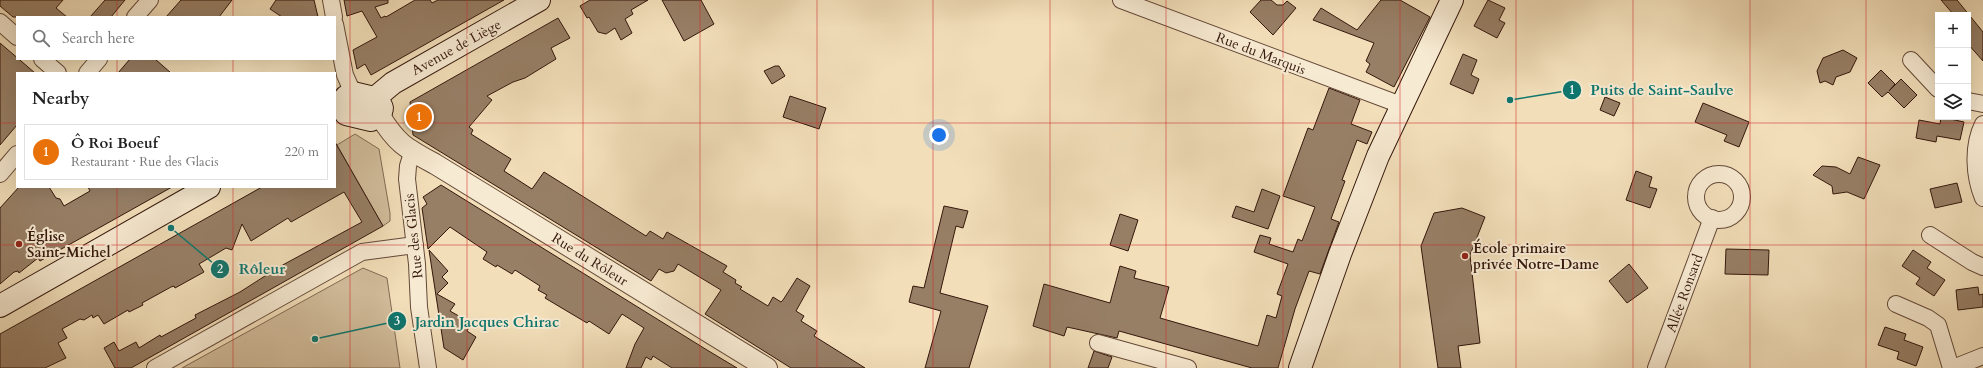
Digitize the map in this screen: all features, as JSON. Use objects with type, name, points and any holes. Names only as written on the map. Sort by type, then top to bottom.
[{"type":"main road","name":"Avenue de Liège","points":[[377,107],[393,82],[539,0]]},
{"type":"main road","points":[[1300,368],[1366,186],[1401,105],[1452,0]]},
{"type":"main road","points":[[344,107],[348,115],[368,120],[373,120],[377,107]]},
{"type":"main road","points":[[0,306],[207,188]]},
{"type":"street","points":[[137,16],[150,0]]},
{"type":"street","points":[[330,0],[334,16]]},
{"type":"street","name":"Rue du Marquis","points":[[1121,0],[1401,105]]},
{"type":"street","points":[[0,22],[16,36]]},
{"type":"street","points":[[336,29],[345,75],[344,107]]},
{"type":"street","points":[[43,60],[57,72]]},
{"type":"street","points":[[88,72],[98,60]]},
{"type":"street","points":[[1911,60],[1935,86]]},
{"type":"street","points":[[1971,102],[1983,104]]},
{"type":"street","points":[[377,107],[394,137],[412,153]]},
{"type":"street","points":[[1983,124],[1977,144],[1976,164],[1977,182],[1983,198]]},
{"type":"street","name":"Rue des Glacis","points":[[412,153],[408,166],[408,179],[415,245],[419,307],[428,368]]},
{"type":"street","name":"Rue du Rôleur","points":[[412,153],[435,164],[767,368]]},
{"type":"street","points":[[0,174],[16,155]]},
{"type":"street","name":"Allée Ronsard","points":[[1656,368],[1712,218]]},
{"type":"street","points":[[1930,235],[1972,262],[1983,267]]},
{"type":"street","points":[[155,368],[356,254],[368,250],[415,245]]},
{"type":"street","points":[[1896,304],[1938,324],[1952,368],[1983,356]]},
{"type":"street","points":[[1098,343],[1188,368]]},
{"type":"shaded area","points":[[355,134],[379,149],[390,213],[390,221],[383,226],[337,145]]},
{"type":"shaded area","points":[[363,268],[387,278],[400,368],[182,368]]},
{"type":"building","points":[[0,0],[63,0],[56,8],[66,16],[13,17],[0,6]]},
{"type":"building","points":[[105,0],[125,0],[112,16],[91,16]]},
{"type":"building","points":[[181,0],[232,0],[220,16],[167,16]]},
{"type":"building","points":[[276,0],[314,0],[318,16],[280,16],[270,9]]},
{"type":"building","points":[[344,0],[388,0],[388,3],[375,7],[381,18],[386,17],[415,0],[430,0],[432,3],[438,0],[504,0],[371,75],[365,64],[357,69],[353,50],[377,37],[362,11],[347,16]]},
{"type":"building","points":[[590,0],[648,0],[631,10],[633,14],[625,19],[632,33],[621,40],[615,28],[606,34],[598,32],[589,17],[587,18],[580,6]]},
{"type":"building","points":[[662,0],[701,0],[714,24],[684,41]]},
{"type":"building","points":[[1261,0],[1271,0],[1277,5],[1283,5],[1287,1],[1296,8],[1273,35],[1250,12]]},
{"type":"building","points":[[1381,0],[1400,0],[1430,17],[1394,87],[1366,72],[1370,64],[1366,61],[1374,43],[1313,20],[1321,8],[1357,30]]},
{"type":"building","points":[[1488,0],[1505,8],[1499,20],[1505,23],[1497,38],[1474,26]]},
{"type":"building","points":[[1941,0],[1957,0],[1967,12],[1951,12]]},
{"type":"building","points":[[1971,17],[1983,32],[1983,61],[1971,47]]},
{"type":"building","points":[[558,18],[570,38],[551,48],[556,59],[525,78],[513,82],[487,96],[492,100],[469,127],[473,130],[471,134],[511,159],[504,171],[532,189],[544,172],[646,236],[650,231],[663,239],[667,232],[727,266],[723,272],[736,280],[735,283],[742,287],[740,289],[768,306],[773,297],[781,302],[797,278],[810,286],[796,311],[804,316],[801,321],[817,331],[814,336],[865,368],[791,368],[705,314],[721,290],[678,264],[674,271],[666,273],[659,269],[651,281],[413,135],[410,102]]},
{"type":"building","points":[[0,43],[16,57],[16,60],[20,60],[34,72],[16,72],[16,126],[0,145]]},
{"type":"building","points":[[1843,50],[1857,58],[1850,72],[1836,77],[1833,85],[1825,81],[1820,83],[1817,71],[1823,58]]},
{"type":"building","points":[[1463,54],[1477,60],[1471,75],[1479,79],[1473,94],[1450,84]]},
{"type":"building","points":[[129,60],[156,60],[170,72],[119,72]]},
{"type":"building","points":[[775,66],[779,66],[785,76],[772,84],[764,71]]},
{"type":"building","points":[[1881,70],[1895,84],[1889,91],[1901,79],[1917,95],[1904,108],[1888,92],[1882,97],[1868,83]]},
{"type":"building","points":[[1329,88],[1360,100],[1351,124],[1372,132],[1367,144],[1357,140],[1342,180],[1345,181],[1331,219],[1339,222],[1320,274],[1309,271],[1295,309],[1278,368],[1252,368],[1119,331],[1117,338],[1067,327],[1064,336],[1033,326],[1044,284],[1110,303],[1120,266],[1136,271],[1134,278],[1169,287],[1160,318],[1258,346],[1267,315],[1276,318],[1282,296],[1277,294],[1288,264],[1254,252],[1260,235],[1271,238],[1269,244],[1293,252],[1298,239],[1302,241],[1315,207],[1283,196],[1308,128],[1313,130]]},
{"type":"building","points":[[790,96],[826,108],[819,129],[783,117]]},
{"type":"building","points":[[1605,97],[1620,103],[1614,116],[1600,110]]},
{"type":"building","points":[[1703,103],[1749,122],[1739,147],[1724,141],[1727,135],[1695,122]]},
{"type":"building","points":[[1919,120],[1940,124],[1941,120],[1955,120],[1964,122],[1960,140],[1937,136],[1936,142],[1916,138]]},
{"type":"building","points":[[336,144],[383,226],[131,368],[115,368],[104,348],[114,342],[119,351],[136,342],[139,348],[160,335],[161,337],[196,318],[195,315],[240,292],[279,267],[362,222],[344,192],[291,222],[288,218],[251,241],[242,224],[232,250],[226,248],[199,264],[204,272],[175,288],[174,286],[171,287],[142,303],[143,305],[129,312],[128,310],[104,324],[98,315],[93,318],[92,315],[84,320],[80,319],[62,329],[67,338],[58,343],[66,358],[45,368],[0,368],[0,334],[260,188],[336,188]]},
{"type":"building","points":[[1858,157],[1880,165],[1864,199],[1847,192],[1833,194],[1832,186],[1813,175],[1822,166],[1836,167],[1850,174]]},
{"type":"building","points":[[1636,171],[1652,177],[1649,187],[1657,189],[1650,208],[1626,200]]},
{"type":"building","points":[[1957,183],[1962,202],[1935,208],[1930,189]]},
{"type":"building","points":[[441,185],[737,368],[672,368],[653,356],[651,360],[646,357],[641,368],[626,368],[635,344],[644,328],[622,314],[609,334],[589,321],[587,323],[545,298],[547,295],[538,290],[540,286],[515,270],[512,274],[483,259],[487,252],[450,227],[428,249],[422,208],[427,204],[423,197]]},
{"type":"building","points":[[18,188],[50,188],[56,198],[60,199],[64,206],[90,191],[88,188],[170,188],[40,261],[38,258],[19,273],[18,271],[14,272],[0,284],[0,208]]},
{"type":"building","points":[[1262,189],[1280,196],[1268,229],[1232,217],[1236,206],[1254,212]]},
{"type":"building","points":[[944,206],[968,211],[963,228],[956,226],[940,293],[988,306],[969,368],[925,368],[941,311],[909,302],[913,286],[924,288]]},
{"type":"building","points":[[1462,208],[1485,217],[1470,255],[1480,343],[1458,346],[1461,368],[1438,368],[1421,246],[1434,213]]},
{"type":"building","points":[[1120,214],[1138,220],[1128,251],[1110,245]]},
{"type":"building","points":[[1726,249],[1769,250],[1768,275],[1725,274]]},
{"type":"building","points":[[429,250],[448,271],[442,277],[448,283],[437,294],[455,304],[450,311],[471,323],[467,331],[476,337],[463,360],[444,348]]},
{"type":"building","points":[[1913,250],[1931,262],[1927,268],[1945,280],[1934,296],[1916,284],[1920,278],[1902,266]]},
{"type":"building","points":[[1629,264],[1648,288],[1627,303],[1609,281]]},
{"type":"building","points":[[1978,287],[1979,295],[1983,294],[1983,307],[1958,310],[1956,290]]},
{"type":"building","points":[[1885,327],[1906,334],[1904,340],[1923,347],[1916,366],[1897,359],[1899,352],[1878,345]]},
{"type":"building","points":[[1094,351],[1112,357],[1108,368],[1088,368]]},
{"type":"place","name":"Puits de Saint-Saulve","points":[[1510,100]]},
{"type":"place","name":"Ô Roi Boeuf","points":[[419,117]]},
{"type":"place","name":"Rôleur","points":[[171,228]]},
{"type":"place","name":"Église Saint-Michel","points":[[19,244]]},
{"type":"place","name":"École primaire privée Notre-Dame","points":[[1465,256]]},
{"type":"place","name":"Jardin Jacques Chirac","points":[[315,339]]}]
